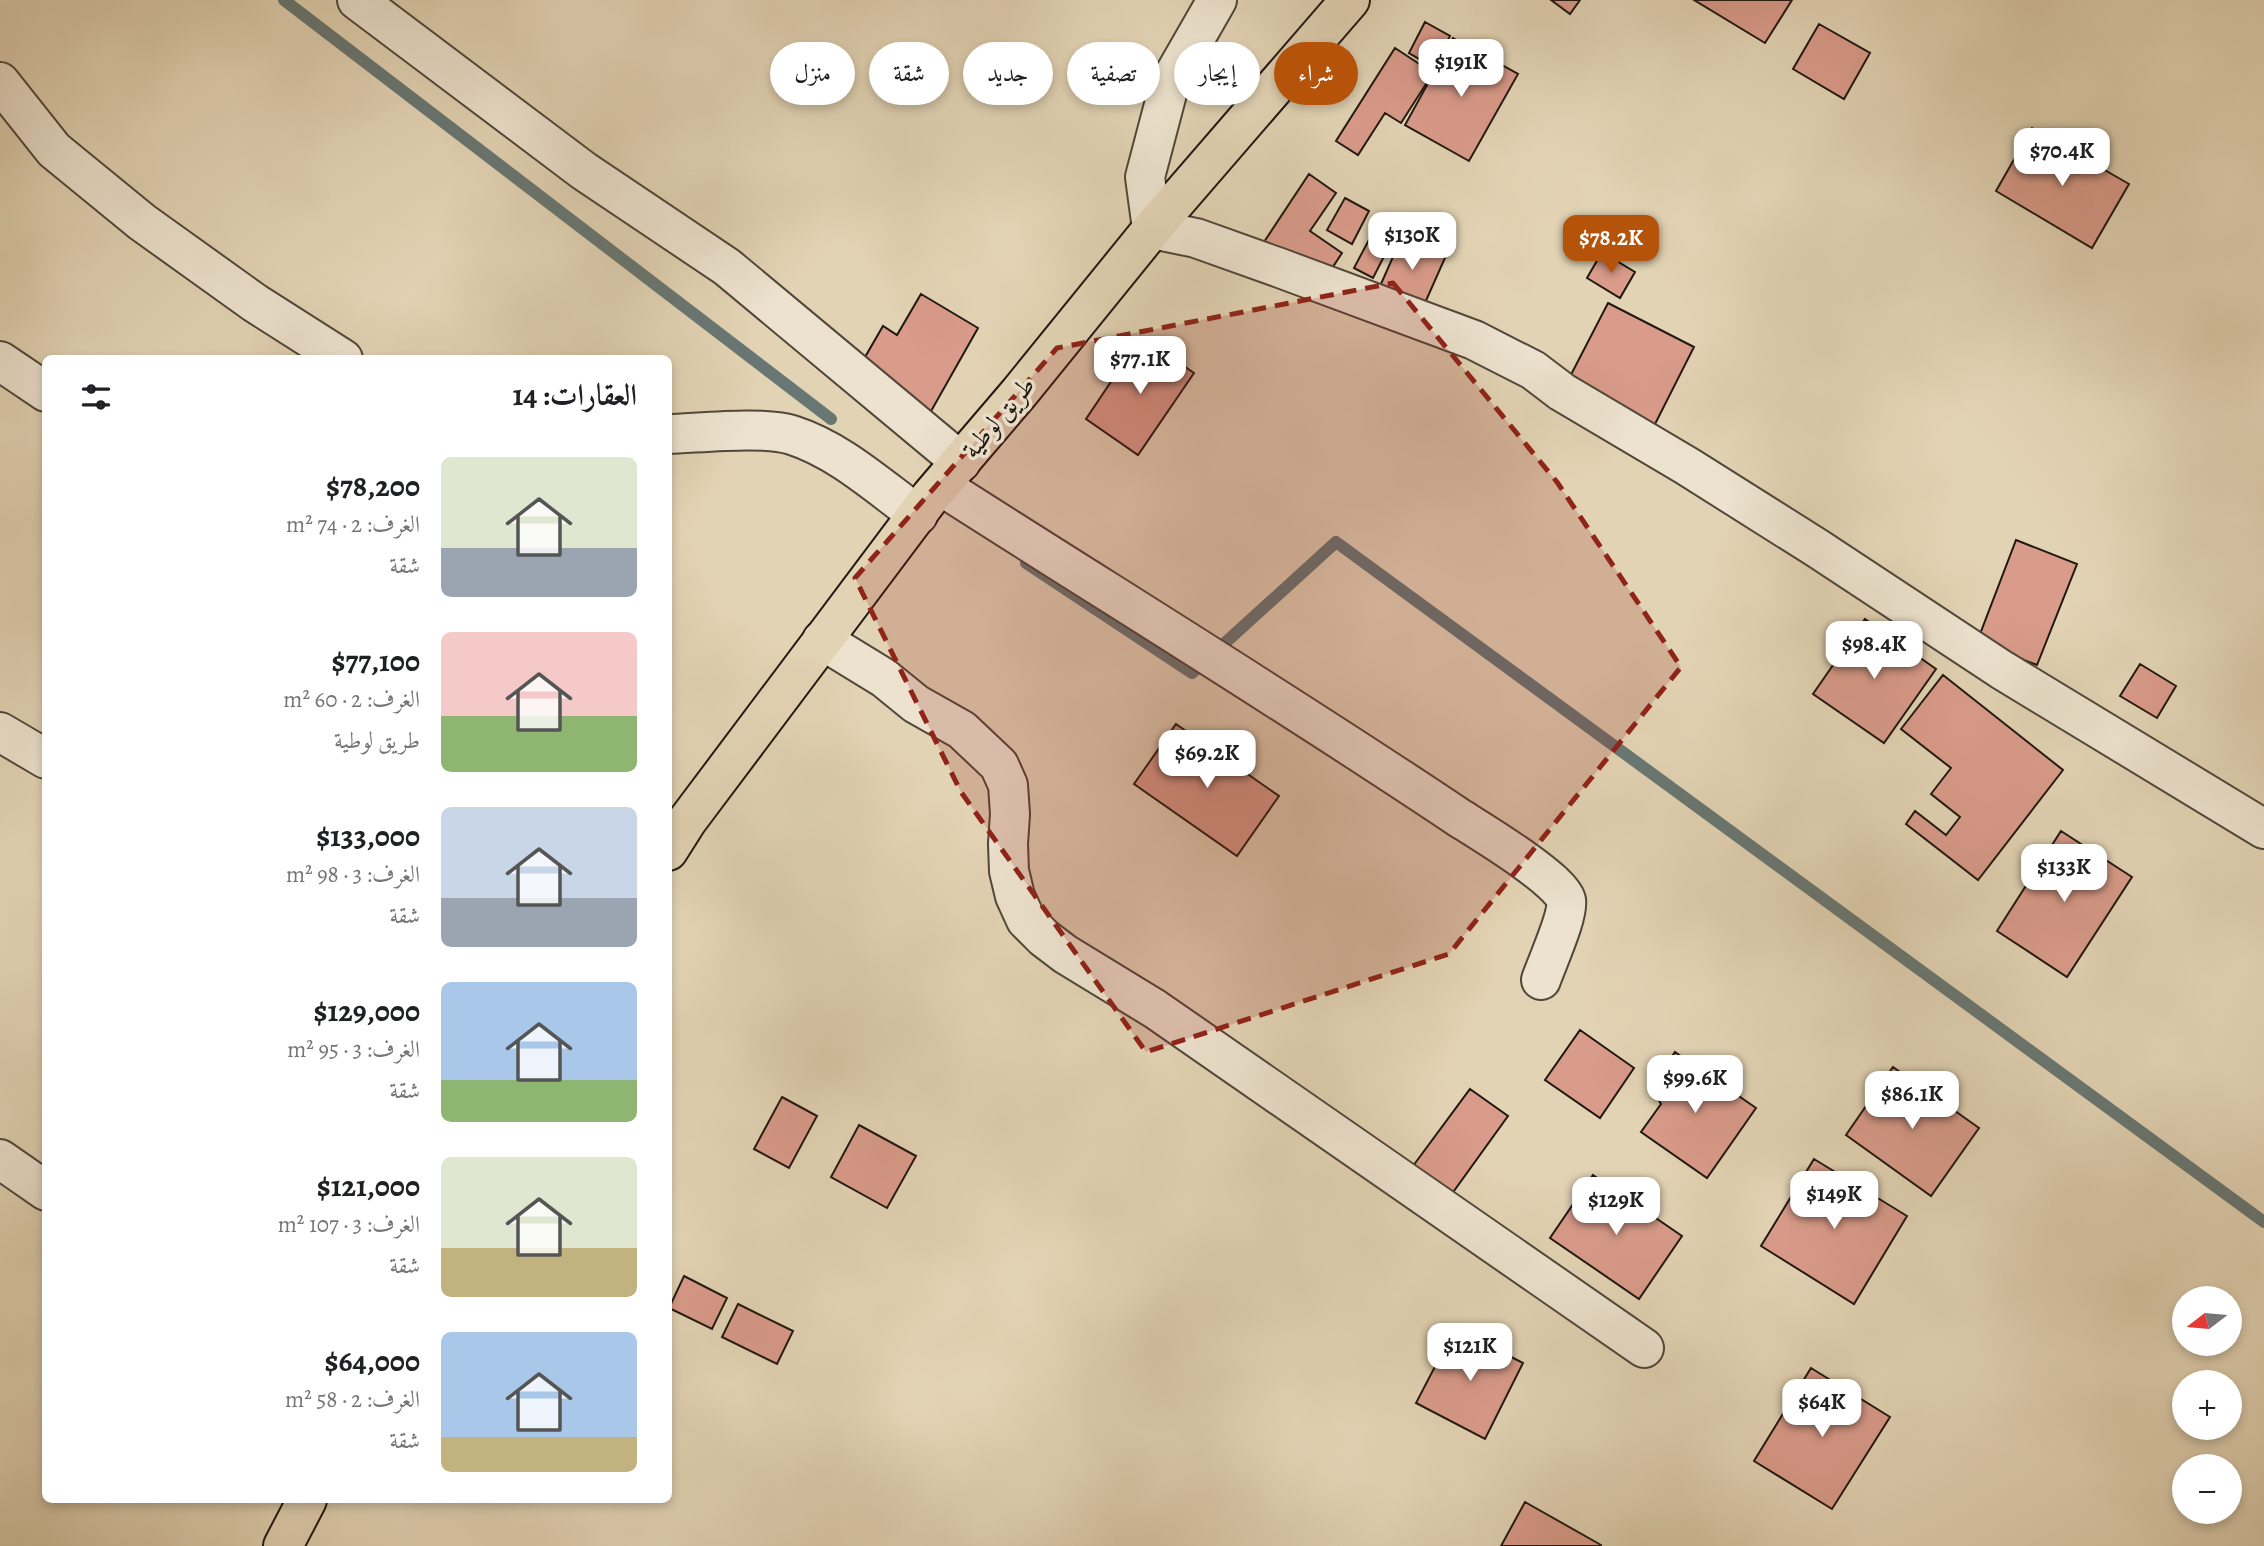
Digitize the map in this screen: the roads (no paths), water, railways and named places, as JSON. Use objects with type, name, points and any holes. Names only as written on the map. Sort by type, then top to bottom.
[{"type":"main road","name":"طريق لوطية","points":[[675,827],[931,496],[1152,229],[1350,0]]},
{"type":"main road","points":[[282,1546],[305,1503]]},
{"type":"street","points":[[357,0],[584,171],[727,267],[951,474],[1524,860],[1560,888],[1566,900],[1567,913],[1541,980]]},
{"type":"street","points":[[1217,0],[1170,82],[1145,177],[1152,229],[1196,238],[1280,268],[1474,340],[1533,370],[1562,392],[1687,466],[1817,548],[2002,670],[2264,830]]},
{"type":"street","points":[[0,82],[54,150],[142,222],[255,303],[337,355]]},
{"type":"street","points":[[0,362],[42,389]]},
{"type":"street","points":[[672,434],[764,431],[790,434],[830,450],[918,515]]},
{"type":"street","points":[[822,640],[884,678],[916,704],[962,730],[999,765],[1008,785],[1009,871],[1015,896],[1026,920],[1044,938],[1165,1017],[1644,1348]]},
{"type":"street","points":[[0,732],[42,758]]},
{"type":"street","points":[[0,1159],[42,1188]]},
{"type":"waterway","points":[[284,0],[831,419]]},
{"type":"waterway","points":[[1026,563],[1192,673],[1336,542],[2264,1222]]}]
